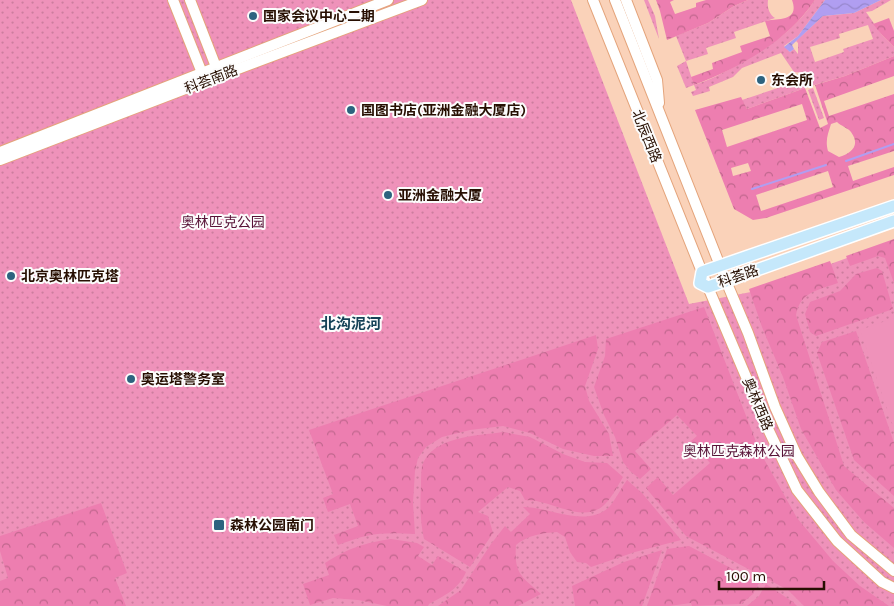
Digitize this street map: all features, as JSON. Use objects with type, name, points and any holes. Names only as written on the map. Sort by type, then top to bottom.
[{"type":"main road","points":[[173,0],[203,77]]},
{"type":"main road","points":[[190,0],[217,71]]},
{"type":"main road","name":"科荟南路","points":[[0,160],[388,0]]},
{"type":"main road","name":"科荟南路","points":[[217,71],[422,0]]},
{"type":"main road","name":"北辰西路","points":[[593,0],[702,272]]},
{"type":"main road","name":"北辰西路","points":[[615,0],[720,266]]},
{"type":"main road","points":[[626,0],[657,80],[660,114]]},
{"type":"main road","name":"科荟南路","points":[[0,152],[203,77]]},
{"type":"main road","name":"科荟路","points":[[894,206],[702,272],[700,283],[708,287],[894,221]]},
{"type":"main road","name":"奥林西路","points":[[720,266],[748,333],[775,406],[797,456],[819,492],[851,535],[894,571]]},
{"type":"main road","name":"奥林西路","points":[[708,287],[769,431],[797,490],[836,541],[882,582],[894,588]]},
{"type":"green space","points":[[0,0],[571,0],[689,304],[756,291],[894,241],[894,606],[0,606]]},
{"type":"green space","points":[[644,0],[648,0],[655,16],[659,39]]},
{"type":"green space","points":[[656,0],[674,0],[670,2],[675,14],[696,7],[696,3],[706,0],[748,0],[734,6],[708,23],[667,40]]},
{"type":"green space","points":[[748,0],[768,0],[769,10],[775,18],[734,32],[736,38],[706,48],[708,54],[686,61],[676,36],[708,23],[734,6]]},
{"type":"green space","points":[[792,0],[815,0],[804,15],[777,41],[745,61],[694,85],[691,77],[713,69],[712,63],[742,52],[740,46],[770,36],[765,21],[790,16],[794,7]]},
{"type":"green space","points":[[815,0],[825,0],[798,36],[784,46],[790,52],[794,49],[798,54],[798,43],[796,41],[823,16],[854,13],[881,0],[891,0],[872,11],[866,12],[882,35],[894,47],[894,56],[845,76],[811,86],[805,73],[794,72],[781,53],[742,68],[733,77],[709,87],[710,91],[693,96],[691,92],[696,90],[694,85],[734,67],[781,36],[799,20]],"holes":[[[868,25],[873,39],[843,49],[844,52],[815,62],[810,47],[840,38],[839,34]]]},
{"type":"green space","points":[[889,18],[894,31],[894,47],[873,24]]},
{"type":"green space","points":[[894,56],[894,76],[824,101],[829,116],[894,94],[894,151],[848,166],[853,181],[894,167],[894,175],[766,218],[753,220],[734,209],[695,110],[741,97],[747,109],[805,88],[820,128],[828,124],[815,85],[845,76]],"holes":[[[802,104],[807,120],[727,147],[722,130]],[[837,122],[848,129],[855,141],[851,151],[839,157],[828,151],[827,147],[831,124]],[[748,163],[751,171],[733,176],[731,168]],[[828,171],[833,187],[761,211],[756,195]]]},
{"type":"green space","points":[[686,61],[694,85],[686,88],[677,66]]},
{"type":"green space","points":[[802,80],[805,88],[747,109],[742,100]]},
{"type":"green space","points":[[813,88],[824,118],[819,120],[808,90]]},
{"type":"green space","points":[[894,239],[894,283],[885,258],[878,256],[850,266],[846,256]]},
{"type":"green space","points":[[830,261],[838,283],[811,293],[801,301],[796,315],[844,466],[894,508],[894,548],[864,522],[836,490],[801,429],[749,289]]},
{"type":"green space","points":[[877,268],[882,271],[893,309],[816,336],[810,332],[805,314],[810,302],[840,291],[856,274]]},
{"type":"green space","name":"奥林匹克森林公园","points":[[704,307],[760,452],[797,518],[833,561],[860,586],[889,606],[804,606],[788,590],[686,536],[646,488],[658,477],[673,495],[710,463],[691,441],[697,436],[677,415],[635,451],[651,469],[640,479],[623,462],[615,437],[604,415],[594,387],[605,356],[606,339]]},
{"type":"green space","points":[[894,318],[894,429],[860,330]]},
{"type":"green space","points":[[856,331],[894,443],[894,496],[854,460],[817,353],[822,342]]},
{"type":"green space","points":[[596,335],[598,349],[585,386],[589,401],[609,434],[613,456],[594,456],[563,449],[530,433],[503,426],[470,430],[442,437],[426,447],[418,458],[415,471],[413,503],[415,534],[376,534],[338,545],[334,535],[358,526],[350,504],[328,512],[323,498],[333,494],[309,430]]},
{"type":"green space","points":[[503,432],[530,437],[563,454],[585,462],[607,463],[623,477],[606,503],[599,509],[583,513],[538,501],[525,500],[520,491],[508,487],[478,512],[488,516],[493,533],[470,567],[424,539],[421,512],[422,466],[427,456],[445,443],[457,439]]},
{"type":"green space","points":[[627,480],[642,493],[681,540],[635,552],[591,567],[586,563],[577,562],[570,552],[565,537],[557,532],[535,535],[516,545],[516,562],[520,574],[541,594],[518,606],[438,606],[461,590],[505,526],[511,532],[530,514],[523,507],[568,515],[591,516],[601,513],[610,506]]},
{"type":"green space","points":[[101,503],[127,573],[115,578],[126,606],[0,606],[0,581],[8,578],[0,551],[0,536]]},
{"type":"green space","points":[[391,539],[417,543],[424,547],[418,556],[432,565],[438,556],[466,572],[455,587],[428,606],[387,606],[358,600],[333,598],[310,605],[303,584],[329,575],[325,563],[357,547]]},
{"type":"green space","points":[[689,546],[759,583],[753,594],[741,604],[692,606],[691,603],[647,606],[667,549]]},
{"type":"green space","points":[[662,550],[642,606],[575,606],[572,586],[624,562]]},
{"type":"green space","points":[[766,584],[797,606],[747,606],[759,596]]},
{"type":"water","points":[[825,0],[881,0],[854,13],[823,16],[792,45],[794,49],[790,52],[784,47],[798,36]]},
{"type":"waterway","points":[[846,161],[894,144]]},
{"type":"waterway","points":[[752,189],[826,165]]},
{"type":"place","name":"国家会议中心二期","points":[[253,16]]},
{"type":"place","name":"东会所","points":[[761,80]]},
{"type":"place","name":"国图书店(亚洲金融大厦店)","points":[[351,110]]},
{"type":"place","name":"亚洲金融大厦","points":[[388,195]]},
{"type":"place","name":"北京奥林匹克塔","points":[[11,276]]},
{"type":"place","name":"奥运塔警务室","points":[[131,379]]},
{"type":"place","name":"森林公园南门","points":[[219,525]]},
{"type":"district","name":"北沟泥河","points":[[351,324]]},
{"type":"park label","name":"奥林匹克公园","points":[[223,222]]}]
